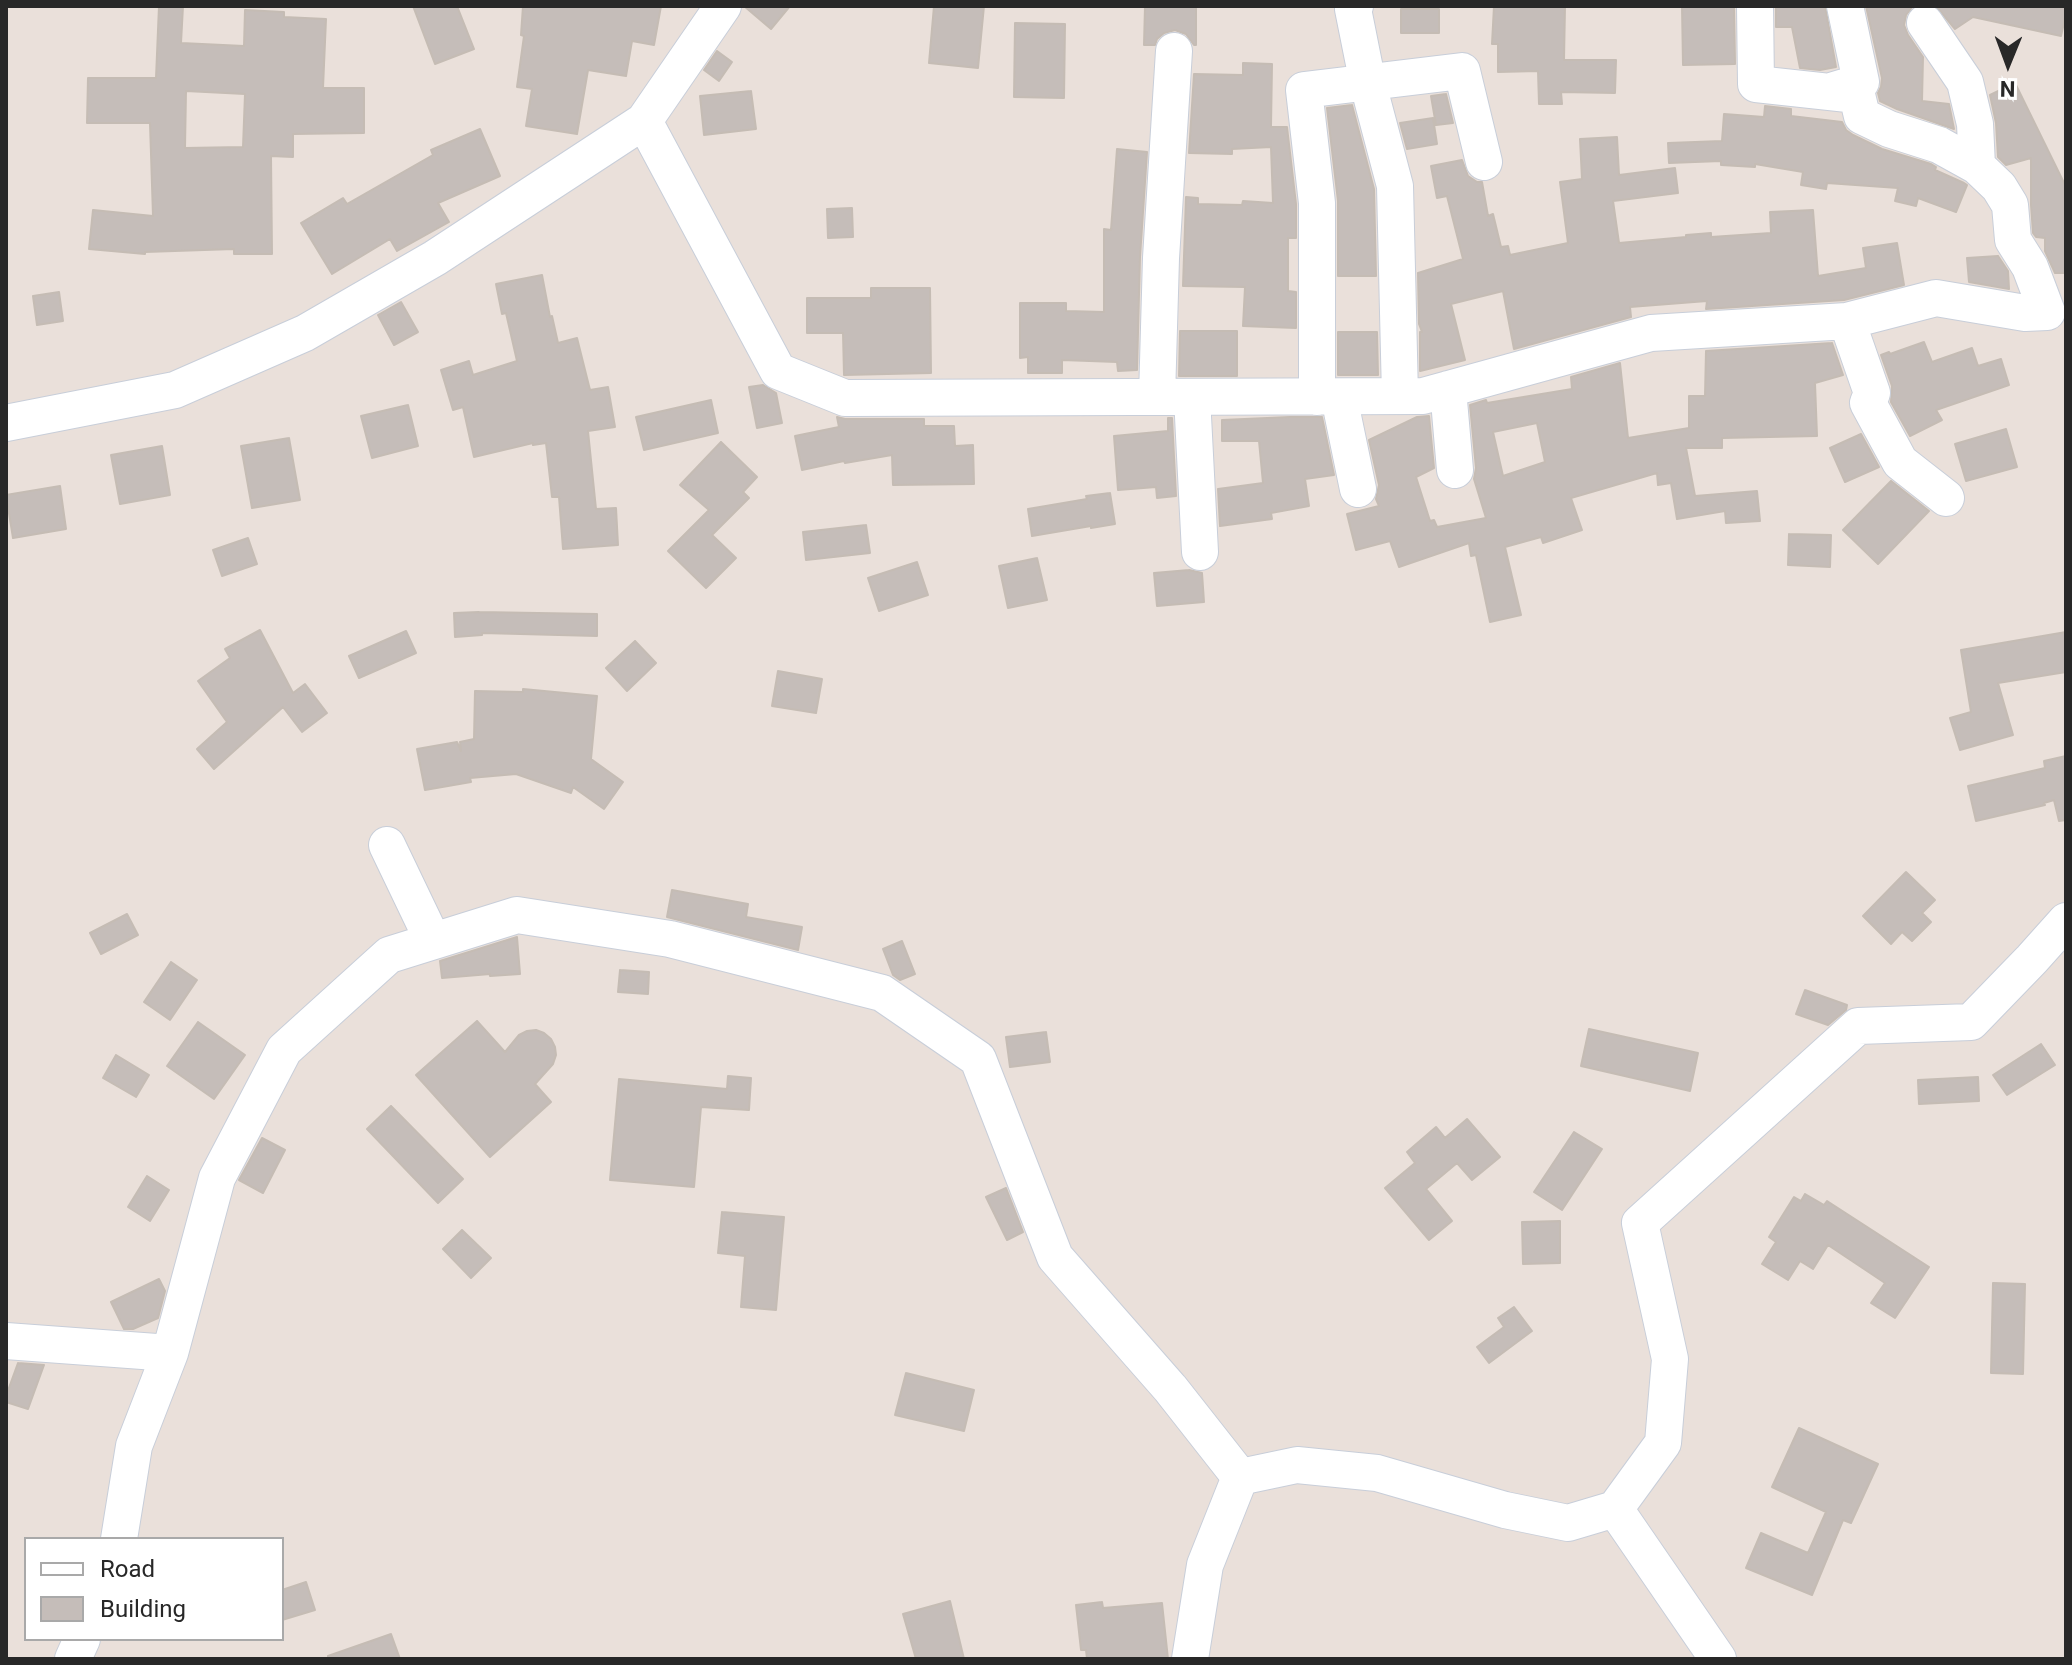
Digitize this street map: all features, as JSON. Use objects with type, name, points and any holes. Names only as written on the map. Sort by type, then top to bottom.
[{"type":"street","points":[[6,423],[175,390],[305,333],[435,258],[644,121],[723,6]]},
{"type":"street","points":[[1355,6],[1353,9],[1368,84],[1395,186],[1400,396]]},
{"type":"street","points":[[644,121],[778,371],[845,398],[1423,396],[1651,333],[1847,321],[1936,298],[2025,313],[2047,312],[2030,267],[2013,240],[2010,205],[1999,187],[1977,166],[1939,145],[1889,129],[1862,116],[1857,95],[1756,84],[1755,6]]},
{"type":"street","points":[[1831,91],[1861,82],[1845,6]]},
{"type":"street","points":[[1925,23],[1965,82],[1975,124],[1977,166]]},
{"type":"street","points":[[1174,51],[1161,258],[1174,397],[1200,552]]},
{"type":"street","points":[[1358,489],[1328,397],[1317,203],[1304,90],[1462,71],[1484,162]]},
{"type":"street","points":[[1847,321],[1872,393],[1868,403],[1900,462],[1946,498]]},
{"type":"street","points":[[1448,389],[1455,470]]},
{"type":"street","points":[[387,845],[433,941]]},
{"type":"street","points":[[119,1537],[134,1446],[170,1353],[217,1178],[284,1050],[389,955],[517,915],[670,939],[882,993],[978,1059],[1055,1257],[1170,1388],[1240,1477]]},
{"type":"street","points":[[1240,1477],[1297,1465],[1377,1473],[1505,1510],[1568,1523],[1615,1509],[1663,1443],[1670,1359],[1640,1223],[1858,1026],[1971,1022],[2066,921]]},
{"type":"street","points":[[6,1341],[170,1353]]},
{"type":"street","points":[[1190,1659],[1205,1565],[1240,1477]]},
{"type":"street","points":[[1615,1509],[1718,1659]]},
{"type":"building","points":[[159,6],[183,6],[181,43],[244,46],[245,10],[284,12],[284,17],[326,19],[323,88],[364,88],[364,133],[293,134],[293,157],[271,156],[272,254],[234,254],[234,249],[145,254],[89,249],[93,210],[153,216],[150,123],[87,123],[88,78],[156,78]],"holes":[[[186,91],[245,94],[243,147],[185,148]]]},
{"type":"building","points":[[413,6],[457,6],[474,49],[435,64]]},
{"type":"building","points":[[523,6],[661,6],[654,45],[632,41],[626,76],[588,70],[577,134],[526,126],[532,89],[517,87],[524,36],[521,35]]},
{"type":"building","points":[[744,6],[790,6],[771,29]]},
{"type":"building","points":[[934,6],[984,6],[978,68],[929,63]]},
{"type":"building","points":[[1145,6],[1196,6],[1196,45],[1186,34],[1175,30],[1164,33],[1155,45],[1144,45]]},
{"type":"building","points":[[1494,6],[1565,6],[1564,60],[1616,60],[1615,93],[1561,92],[1562,104],[1539,104],[1538,71],[1498,72],[1498,44],[1492,44]]},
{"type":"building","points":[[1682,6],[1734,6],[1735,64],[1683,65]]},
{"type":"building","points":[[1776,6],[1825,6],[1836,67],[1820,70],[1800,68],[1792,27],[1776,27]]},
{"type":"building","points":[[1866,6],[1913,6],[1906,15],[1904,25],[1923,57],[1922,101],[1949,104],[1954,129],[1880,101],[1878,93],[1882,78]]},
{"type":"building","points":[[1936,6],[2066,6],[2066,14],[2061,36],[1973,17],[1955,29]]},
{"type":"building","points":[[1401,9],[1439,9],[1439,33],[1401,33]]},
{"type":"building","points":[[1015,23],[1065,24],[1064,98],[1014,97]]},
{"type":"building","points":[[717,51],[732,62],[719,81],[704,70]]},
{"type":"building","points":[[1243,63],[1272,64],[1271,127],[1287,127],[1296,204],[1296,238],[1288,238],[1288,291],[1296,292],[1296,328],[1243,326],[1245,287],[1183,286],[1186,197],[1198,198],[1198,204],[1273,203],[1271,147],[1232,149],[1232,154],[1189,153],[1194,74],[1243,75]]},
{"type":"building","points":[[2015,83],[2066,187],[2065,273],[2055,273],[2045,251],[2045,238],[2036,237],[2033,233],[2031,158],[2006,165],[1998,157],[1990,95]]},
{"type":"building","points":[[751,91],[756,129],[704,135],[700,96]]},
{"type":"building","points":[[1446,94],[1453,123],[1436,125],[1431,96]]},
{"type":"building","points":[[1352,105],[1374,189],[1376,276],[1338,276],[1338,201],[1327,108]]},
{"type":"building","points":[[1765,106],[1791,109],[1791,116],[1842,122],[1853,135],[1882,149],[1931,164],[1936,167],[1935,170],[1967,185],[1956,212],[1918,198],[1916,206],[1895,201],[1898,188],[1827,183],[1826,189],[1801,185],[1803,172],[1755,164],[1755,167],[1721,165],[1721,161],[1669,163],[1668,143],[1722,141],[1724,114],[1764,117]]},
{"type":"building","points":[[1433,118],[1437,144],[1407,149],[1400,123]]},
{"type":"building","points":[[480,129],[500,176],[438,203],[449,222],[397,251],[390,239],[332,274],[301,223],[343,198],[347,204],[433,155],[431,150]]},
{"type":"building","points":[[1617,137],[1619,175],[1675,168],[1678,193],[1613,201],[1619,243],[1711,233],[1711,237],[1771,233],[1770,212],[1813,210],[1818,276],[1866,268],[1863,248],[1897,243],[1904,285],[1844,300],[1706,309],[1707,301],[1630,307],[1631,317],[1514,349],[1503,291],[1451,304],[1465,360],[1420,371],[1422,332],[1419,324],[1418,273],[1463,259],[1447,196],[1437,198],[1431,166],[1462,160],[1468,176],[1482,182],[1488,216],[1493,214],[1501,247],[1508,246],[1510,255],[1568,243],[1560,182],[1582,179],[1580,139]]},
{"type":"building","points":[[1117,149],[1147,152],[1137,370],[1118,371],[1117,362],[1062,360],[1062,373],[1028,373],[1028,357],[1020,358],[1020,303],[1066,303],[1066,311],[1104,312],[1104,229],[1111,230]]},
{"type":"building","points":[[852,208],[853,237],[828,238],[827,209]]},
{"type":"building","points":[[1998,256],[2008,271],[2009,289],[1969,282],[1967,258]]},
{"type":"building","points":[[542,275],[558,343],[577,338],[590,390],[608,387],[615,427],[588,431],[596,509],[616,508],[618,545],[563,549],[559,497],[552,497],[546,443],[533,443],[474,457],[463,407],[453,410],[441,370],[469,361],[473,375],[517,361],[496,284]]},
{"type":"building","points":[[871,288],[930,288],[931,373],[844,375],[843,333],[807,333],[807,298],[871,298]]},
{"type":"building","points":[[59,292],[63,321],[37,325],[33,296]]},
{"type":"building","points":[[401,302],[418,332],[394,345],[378,315]]},
{"type":"building","points":[[1180,331],[1237,331],[1237,376],[1179,376]]},
{"type":"building","points":[[1338,332],[1377,332],[1378,375],[1338,375]]},
{"type":"building","points":[[1924,342],[1932,362],[1972,348],[1978,366],[2001,359],[2009,385],[1936,410],[1942,420],[1910,436],[1891,402],[1892,386],[1881,355]]},
{"type":"building","points":[[1832,343],[1843,375],[1815,383],[1817,436],[1722,438],[1722,448],[1686,448],[1695,496],[1757,491],[1760,521],[1726,523],[1725,511],[1677,519],[1671,483],[1658,485],[1657,473],[1571,498],[1582,530],[1543,543],[1541,537],[1505,547],[1521,615],[1490,622],[1476,555],[1471,556],[1469,543],[1399,567],[1390,541],[1356,550],[1347,514],[1379,506],[1376,499],[1379,485],[1369,440],[1417,417],[1429,416],[1434,468],[1416,477],[1430,521],[1434,520],[1437,527],[1486,518],[1474,479],[1476,468],[1470,405],[1486,400],[1487,403],[1572,389],[1571,377],[1620,363],[1628,438],[1689,428],[1689,396],[1705,396],[1706,351]],"holes":[[[1537,423],[1545,462],[1503,476],[1493,432]]]},
{"type":"building","points":[[763,385],[776,393],[782,423],[757,428],[749,387]]},
{"type":"building","points":[[711,400],[718,433],[644,450],[636,417]]},
{"type":"building","points":[[408,405],[418,446],[372,458],[361,416]]},
{"type":"building","points":[[837,417],[924,419],[924,426],[954,426],[955,446],[973,445],[974,484],[893,485],[892,455],[802,470],[795,436],[839,427]]},
{"type":"building","points":[[1322,417],[1334,475],[1305,479],[1309,506],[1271,513],[1272,519],[1220,526],[1218,489],[1263,483],[1259,441],[1222,441],[1222,420]]},
{"type":"building","points":[[1168,418],[1172,418],[1176,496],[1157,498],[1156,487],[1118,490],[1114,436],[1168,431]]},
{"type":"building","points":[[2006,429],[2017,467],[1966,481],[1955,444]]},
{"type":"building","points":[[1861,434],[1879,467],[1845,482],[1830,448]]},
{"type":"building","points":[[289,438],[300,500],[252,508],[241,446]]},
{"type":"building","points":[[721,442],[757,477],[743,492],[749,498],[712,535],[736,558],[706,588],[668,551],[709,510],[680,485]]},
{"type":"building","points":[[162,446],[170,495],[120,504],[111,455]]},
{"type":"building","points":[[1891,481],[1929,511],[1878,564],[1843,530]]},
{"type":"building","points":[[60,486],[66,529],[13,538],[6,495]]},
{"type":"building","points":[[1110,493],[1115,524],[1032,536],[1028,509]]},
{"type":"building","points":[[866,525],[870,553],[806,560],[803,532]]},
{"type":"building","points":[[1789,534],[1831,535],[1830,567],[1788,565]]},
{"type":"building","points":[[248,538],[257,564],[222,576],[213,550]]},
{"type":"building","points":[[1037,558],[1047,600],[1008,608],[999,566]]},
{"type":"building","points":[[917,562],[928,595],[879,611],[868,578]]},
{"type":"building","points":[[1189,570],[1202,573],[1204,602],[1157,606],[1154,573]]},
{"type":"building","points":[[454,613],[597,614],[597,636],[482,633],[455,637]]},
{"type":"building","points":[[260,630],[293,693],[305,684],[327,713],[302,732],[283,707],[214,769],[197,749],[227,722],[198,681],[230,658],[225,649]]},
{"type":"building","points":[[406,631],[416,653],[359,678],[349,656]]},
{"type":"building","points":[[2066,632],[2066,672],[1998,683],[2013,735],[1960,750],[1950,718],[1971,712],[1961,650]]},
{"type":"building","points":[[635,641],[656,663],[627,691],[606,668]]},
{"type":"building","points":[[778,671],[822,679],[816,713],[772,706]]},
{"type":"building","points":[[523,689],[597,696],[591,759],[623,782],[604,809],[573,787],[571,793],[516,774],[470,778],[471,782],[425,790],[417,749],[457,742],[461,751],[460,742],[474,739],[475,691],[523,692]]},
{"type":"building","points":[[2066,756],[2066,820],[2059,821],[2054,800],[2045,805],[1976,821],[1968,786],[2045,768],[2044,761]]},
{"type":"building","points":[[1906,872],[1935,900],[1922,913],[1931,922],[1912,941],[1902,932],[1891,944],[1863,916]]},
{"type":"building","points":[[672,890],[748,904],[746,917],[802,927],[798,950],[667,917]]},
{"type":"building","points":[[127,914],[138,935],[101,954],[90,933]]},
{"type":"building","points":[[517,937],[520,974],[442,978],[440,961]]},
{"type":"building","points":[[902,941],[915,974],[900,980],[893,975],[883,949]]},
{"type":"building","points":[[171,962],[197,980],[170,1020],[144,1002]]},
{"type":"building","points":[[620,970],[649,972],[648,994],[618,992]]},
{"type":"building","points":[[1805,990],[1847,1005],[1846,1010],[1828,1025],[1796,1014]]},
{"type":"building","points":[[477,1021],[505,1052],[519,1035],[536,1030],[551,1039],[556,1055],[553,1064],[535,1084],[551,1102],[490,1157],[416,1075]]},
{"type":"building","points":[[198,1022],[245,1055],[214,1099],[167,1066]]},
{"type":"building","points":[[1589,1029],[1698,1053],[1690,1091],[1581,1066]]},
{"type":"building","points":[[1046,1032],[1050,1062],[1010,1067],[1006,1037]]},
{"type":"building","points":[[2041,1044],[2055,1065],[2007,1095],[1993,1075]]},
{"type":"building","points":[[116,1055],[149,1075],[136,1097],[103,1078]]},
{"type":"building","points":[[728,1076],[751,1078],[749,1110],[701,1107],[694,1187],[610,1180],[619,1079],[727,1089]]},
{"type":"building","points":[[1978,1077],[1979,1101],[1919,1104],[1918,1080]]},
{"type":"building","points":[[391,1106],[463,1179],[438,1203],[367,1129]]},
{"type":"building","points":[[1467,1119],[1500,1157],[1472,1180],[1457,1163],[1426,1189],[1452,1221],[1429,1240],[1385,1188],[1415,1163],[1407,1152],[1436,1127],[1445,1138]]},
{"type":"building","points":[[1574,1132],[1602,1149],[1562,1210],[1534,1192]]},
{"type":"building","points":[[262,1138],[285,1150],[263,1193],[239,1180]]},
{"type":"building","points":[[147,1176],[169,1190],[150,1221],[128,1207]]},
{"type":"building","points":[[1006,1188],[1023,1232],[1007,1240],[986,1197]]},
{"type":"building","points":[[1805,1194],[1824,1205],[1827,1201],[1929,1267],[1895,1318],[1871,1303],[1885,1283],[1828,1245],[1813,1269],[1800,1261],[1788,1280],[1762,1264],[1776,1242],[1769,1237],[1794,1197],[1801,1201]]},
{"type":"building","points":[[722,1212],[784,1217],[776,1310],[741,1307],[745,1256],[718,1253]]},
{"type":"building","points":[[1560,1221],[1560,1263],[1523,1264],[1522,1222]]},
{"type":"building","points":[[462,1230],[491,1258],[471,1278],[443,1249]]},
{"type":"building","points":[[159,1279],[165,1291],[158,1318],[133,1329],[124,1329],[111,1302]]},
{"type":"building","points":[[1993,1283],[2025,1284],[2023,1374],[1991,1373]]},
{"type":"building","points":[[1514,1307],[1532,1331],[1489,1363],[1477,1347],[1504,1327],[1498,1318]]},
{"type":"building","points":[[18,1363],[44,1365],[28,1409],[6,1402]]},
{"type":"building","points":[[906,1373],[974,1390],[964,1431],[895,1415]]},
{"type":"building","points":[[1799,1428],[1878,1464],[1851,1523],[1843,1520],[1812,1595],[1746,1568],[1761,1533],[1808,1553],[1826,1512],[1772,1487]]},
{"type":"building","points":[[306,1582],[315,1610],[284,1619],[284,1589]]},
{"type":"building","points":[[950,1601],[964,1659],[916,1659],[903,1614]]},
{"type":"building","points":[[1102,1602],[1103,1608],[1162,1603],[1168,1659],[1087,1659],[1086,1650],[1081,1650],[1076,1605]]},
{"type":"building","points":[[391,1634],[400,1659],[328,1659],[328,1656]]}]
